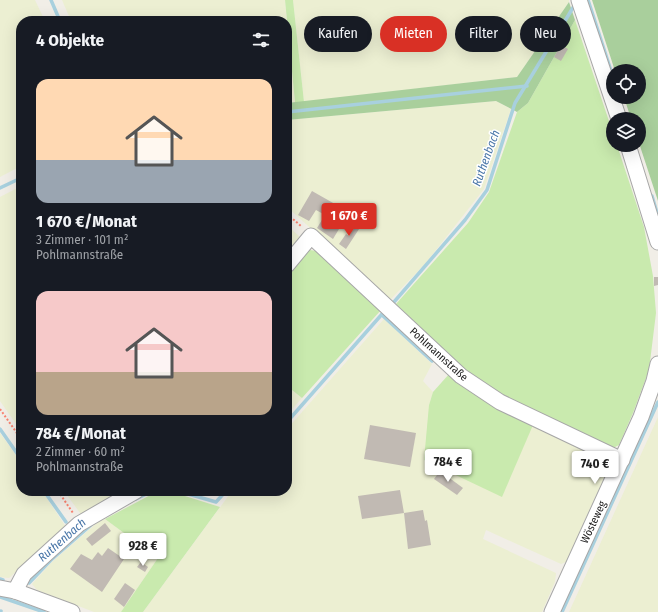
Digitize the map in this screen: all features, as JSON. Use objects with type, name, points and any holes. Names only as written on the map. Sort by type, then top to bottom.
[{"type":"street","points":[[580,1],[617,112]]},
{"type":"street","points":[[630,152],[658,242]]},
{"type":"street","points":[[292,259],[311,236]]},
{"type":"street","name":"Pohlmannstraße","points":[[311,236],[461,376],[500,402],[622,460]]},
{"type":"street","name":"Wösteweg","points":[[552,612],[641,417],[654,381],[658,364]]},
{"type":"street","points":[[15,591],[24,574],[80,524],[128,496]]},
{"type":"street","points":[[0,588],[15,591],[72,612]]},
{"type":"path","points":[[292,219],[311,236]]},
{"type":"path","points":[[0,409],[16,432]]},
{"type":"path","points":[[61,496],[80,524]]},
{"type":"green space","points":[[0,0],[35,0],[43,16],[16,16],[16,169],[0,177]]},
{"type":"green space","points":[[62,0],[285,0],[287,16],[69,16]]},
{"type":"green space","points":[[285,0],[293,0],[304,102],[295,102],[292,71],[292,16],[287,16]]},
{"type":"green space","points":[[293,0],[569,0],[559,16],[520,16],[520,52],[534,52],[517,77],[304,102]]},
{"type":"green space","points":[[592,0],[658,0],[658,201],[642,152],[646,152],[646,112],[629,112],[626,104],[646,104],[646,64],[613,64]]},
{"type":"green space","points":[[569,2],[575,20],[571,27],[571,16],[559,16]]},
{"type":"green space","points":[[575,20],[606,112],[606,152],[619,152],[644,227],[653,276],[656,313],[649,370],[619,445],[611,449],[503,398],[466,371],[396,304],[468,223],[489,192],[517,112],[528,103],[557,52],[571,52],[571,27]]},
{"type":"green space","points":[[534,52],[557,52],[528,103],[517,112],[496,101],[292,120],[292,102],[517,77]]},
{"type":"green space","points":[[292,72],[295,102],[292,102]]},
{"type":"green space","points":[[496,101],[511,109],[484,189],[425,264],[390,300],[292,212],[292,120]]},
{"type":"green space","points":[[16,189],[16,424],[0,401],[0,197]]},
{"type":"green space","points":[[292,230],[300,237],[292,247]]},
{"type":"green space","points":[[310,250],[316,251],[381,310],[302,398],[292,390],[292,268],[303,254]]},
{"type":"green space","points":[[384,319],[432,364],[423,381],[433,392],[429,405],[533,425],[603,458],[609,467],[566,562],[561,564],[486,530],[483,539],[556,573],[555,582],[542,612],[143,612],[228,496],[292,496],[292,423]]},
{"type":"green space","points":[[450,373],[533,425],[502,497],[424,460],[429,405],[433,392]]},
{"type":"green space","points":[[292,390],[302,398],[292,409]]},
{"type":"green space","points":[[658,417],[658,612],[569,612]]},
{"type":"green space","points":[[0,433],[16,455],[16,496],[45,496],[66,527],[9,578],[0,577]]},
{"type":"green space","points":[[68,496],[119,496],[83,517]]},
{"type":"green space","points":[[149,496],[185,496],[220,507],[143,612],[121,612],[158,558],[105,519]]},
{"type":"green space","points":[[105,519],[158,558],[121,612],[94,612],[37,590],[32,584],[52,562],[98,522]]},
{"type":"building","points":[[557,52],[566,52],[561,61],[554,57]]},
{"type":"building","points":[[312,191],[349,212],[345,218],[337,213],[334,219],[342,224],[333,239],[317,228],[325,215],[316,210],[309,221],[298,215]]},
{"type":"building","points":[[357,224],[361,226],[346,249],[339,244],[346,234],[349,236]]},
{"type":"building","points":[[654,277],[658,277],[658,285],[654,286]]},
{"type":"building","points":[[370,425],[416,433],[410,467],[364,459]]},
{"type":"building","points":[[440,471],[463,488],[457,495],[434,479]]},
{"type":"building","points":[[400,490],[404,513],[362,519],[358,496]]},
{"type":"building","points":[[423,510],[425,521],[427,520],[431,545],[408,549],[404,513]]},
{"type":"building","points":[[105,523],[111,531],[92,546],[86,539]]},
{"type":"building","points":[[108,548],[124,559],[102,592],[70,569],[81,554],[92,560],[98,552],[102,556]]},
{"type":"building","points":[[141,562],[148,567],[145,572],[137,567]]},
{"type":"building","points":[[125,583],[135,590],[124,607],[114,599]]},
{"type":"waterway","points":[[51,0],[58,16]]},
{"type":"waterway","points":[[588,0],[609,64]]},
{"type":"waterway","name":"Ruthenbach","points":[[394,302],[465,220],[487,190],[515,103],[574,6]]},
{"type":"waterway","points":[[292,111],[527,86]]},
{"type":"waterway","points":[[0,188],[16,180]]},
{"type":"waterway","points":[[652,196],[658,216]]},
{"type":"waterway","name":"Ruthenbach","points":[[292,416],[383,313]]},
{"type":"waterway","points":[[382,315],[432,361]]},
{"type":"waterway","points":[[562,612],[658,402]]},
{"type":"waterway","points":[[0,429],[16,452]]},
{"type":"waterway","points":[[48,496],[66,522]]},
{"type":"waterway","name":"Ruthenbach","points":[[136,499],[142,496]]},
{"type":"waterway","name":"Ruthenbach","points":[[195,496],[216,502],[221,496]]},
{"type":"waterway","name":"Ruthenbach","points":[[29,583],[51,560],[91,525]]},
{"type":"waterway","points":[[0,597],[44,612]]}]
